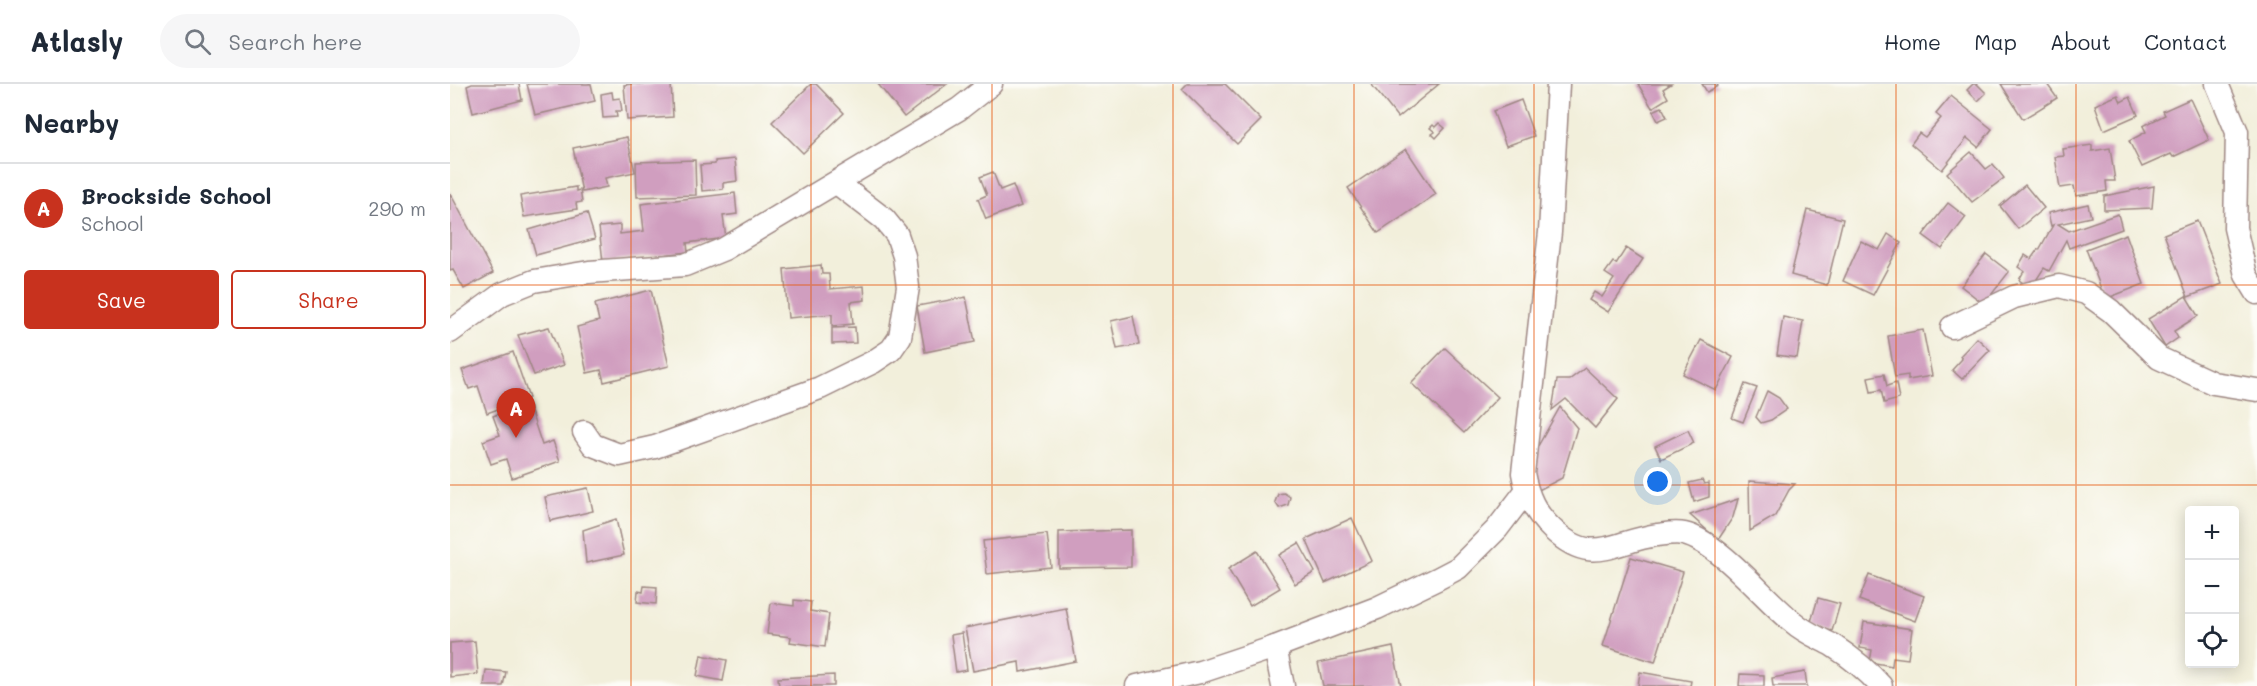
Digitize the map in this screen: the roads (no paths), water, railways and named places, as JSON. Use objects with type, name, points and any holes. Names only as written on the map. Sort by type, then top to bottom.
[{"type":"street","points":[[450,332],[502,294],[534,281],[590,272],[685,265],[724,249],[959,109],[991,84]]},
{"type":"street","points":[[1558,84],[1550,232],[1523,473],[1526,491],[1535,510],[1567,543],[1584,550],[1597,550],[1647,536],[1665,534],[1684,534],[1703,543],[1722,555],[1795,625],[1835,647],[1881,686]]},
{"type":"street","points":[[2217,84],[2237,132],[2235,228],[2246,275],[2257,293]]},
{"type":"street","points":[[584,432],[593,445],[619,455],[655,447],[820,388],[873,362],[891,350],[900,337],[908,287],[904,256],[897,235],[884,219],[837,183]]},
{"type":"street","points":[[1952,327],[2014,297],[2060,286],[2086,293],[2111,311],[2158,358],[2213,382],[2257,390]]},
{"type":"street","points":[[1137,686],[1200,672],[1275,647],[1377,608],[1458,568],[1497,529],[1526,491]]},
{"type":"street","points":[[1275,647],[1283,686]]},
{"type":"place","name":"Brockside School","points":[[516,438]]}]
